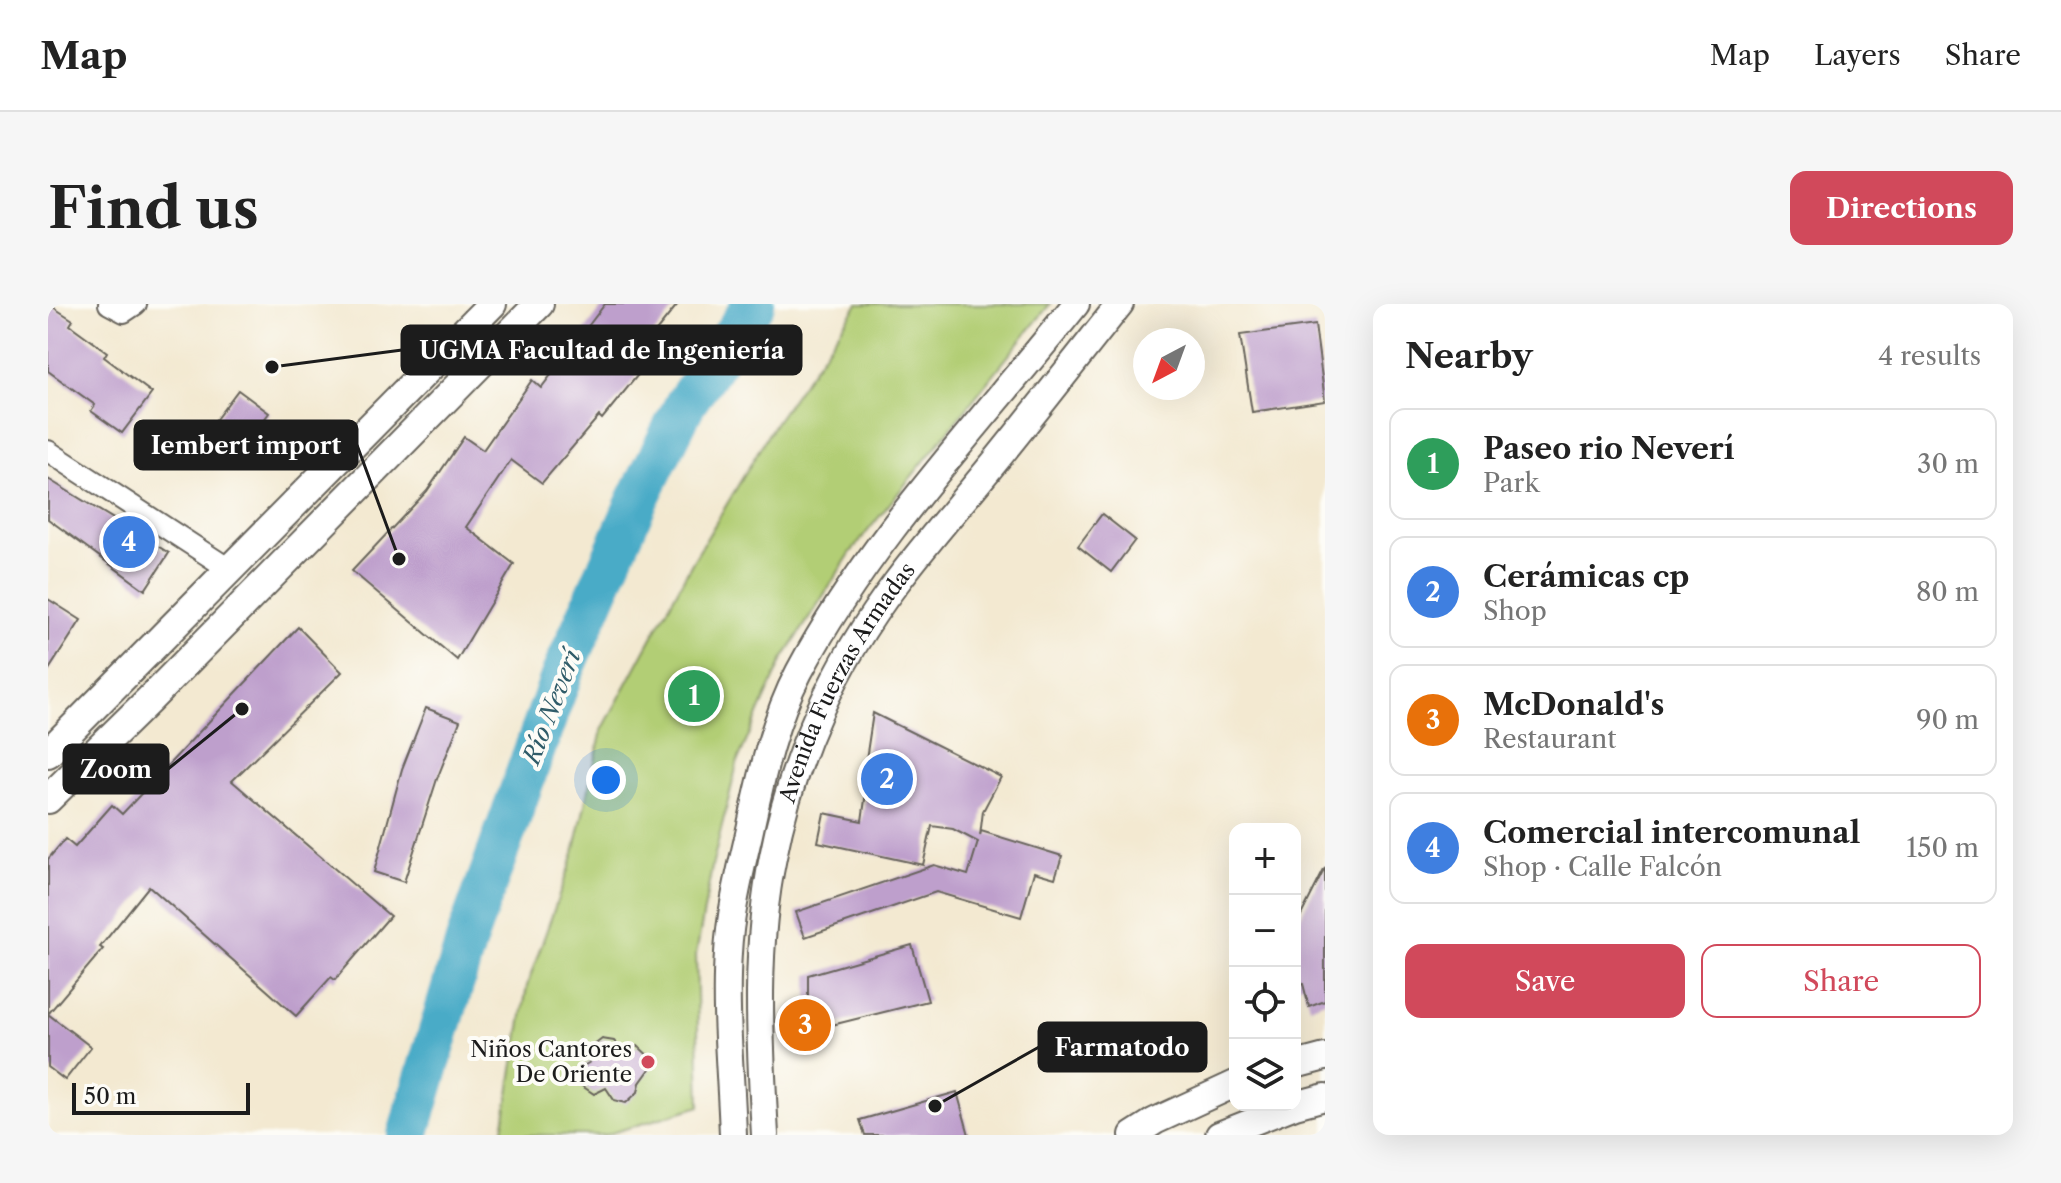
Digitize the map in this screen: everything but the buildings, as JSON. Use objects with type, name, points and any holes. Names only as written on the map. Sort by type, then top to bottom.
[{"type":"main road","points":[[48,753],[492,304]]},
{"type":"main road","points":[[51,799],[539,304]]},
{"type":"street","points":[[109,304],[124,312],[136,304]]},
{"type":"street","name":"Avenida Fuerzas Armadas","points":[[733,1135],[727,1008],[729,938],[735,896],[759,789],[783,705],[820,635],[861,573],[912,505],[1076,304]]},
{"type":"street","name":"Avenida Fuerzas Armadas","points":[[765,1135],[760,1050],[762,942],[772,860],[784,805],[817,715],[856,642],[895,584],[1120,304]]},
{"type":"street","points":[[48,451],[229,569]]},
{"type":"street","points":[[1301,1063],[1325,1057]]},
{"type":"street","points":[[1133,1135],[1155,1121],[1229,1087]]},
{"type":"street","points":[[1219,1135],[1295,1105],[1325,1097]]},
{"type":"green space","points":[[858,304],[1050,304],[851,552],[782,661],[738,760],[712,867],[696,955],[700,1106],[605,1135],[502,1135],[527,986],[574,853],[602,730],[692,563],[775,423]]},
{"type":"waterway","name":"Río Neverí","points":[[408,1135],[468,935],[562,674],[637,501],[685,404],[754,304]]},
{"type":"place","name":"UGMA Facultad de Ingeniería","points":[[272,367]]},
{"type":"place","name":"Comercial intercomunal","points":[[129,542]]},
{"type":"place","name":"Iembert import","points":[[399,559]]},
{"type":"place","name":"Paseo rio Neverí","points":[[694,696]]},
{"type":"place","name":"Zoom","points":[[242,709]]},
{"type":"place","name":"Cerámicas cp","points":[[887,779]]},
{"type":"place","name":"McDonald's","points":[[805,1025]]},
{"type":"place","name":"Niños Cantores De Oriente","points":[[648,1062]]},
{"type":"place","name":"Farmatodo","points":[[935,1106]]}]
